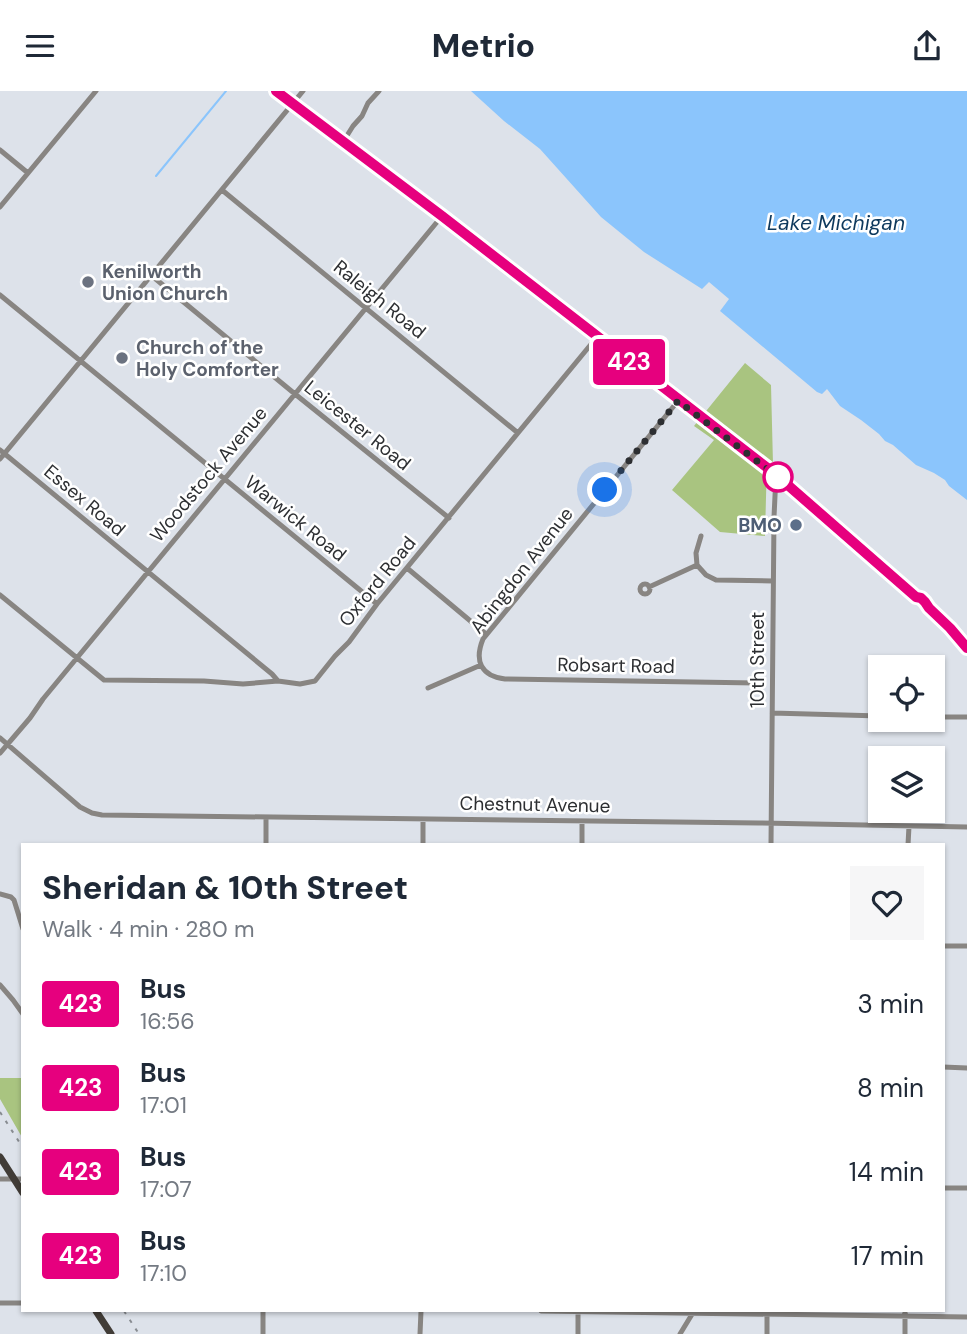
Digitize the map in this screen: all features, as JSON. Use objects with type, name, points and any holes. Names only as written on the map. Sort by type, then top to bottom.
[{"type":"main road","points":[[0,1157],[21,1190]]},
{"type":"main road","points":[[97,1312],[111,1334]]},
{"type":"street","points":[[0,207],[96,91]]},
{"type":"street","points":[[276,91],[776,475],[916,597],[917,602],[924,608],[929,608],[967,648]]},
{"type":"street","points":[[1,454],[152,276],[303,91]]},
{"type":"street","points":[[343,142],[379,91]]},
{"type":"street","points":[[0,150],[28,173]]},
{"type":"street","name":"Raleigh Road","points":[[222,190],[518,433]]},
{"type":"street","name":"Woodstock Avenue","points":[[0,753],[442,216]]},
{"type":"street","name":"Leicester Road","points":[[152,276],[449,517]]},
{"type":"street","name":"Warwick Road","points":[[0,295],[377,604]]},
{"type":"street","name":"Oxford Road","points":[[78,658],[104,680],[243,684],[278,681],[300,684],[318,678],[597,337]]},
{"type":"street","name":"Abingdon Avenue","points":[[481,665],[479,649],[482,639],[678,401]]},
{"type":"street","name":"Essex Road","points":[[1,454],[278,681]]},
{"type":"street","name":"10th Street","points":[[771,843],[776,475]]},
{"type":"street","points":[[701,536],[696,553],[697,565],[706,575],[716,580],[773,581]]},
{"type":"street","points":[[649,587],[697,565]]},
{"type":"street","points":[[407,568],[486,634]]},
{"type":"street","points":[[0,595],[78,658]]},
{"type":"street","points":[[428,688],[481,665]]},
{"type":"street","name":"Robsart Road","points":[[481,665],[492,676],[505,680],[756,683]]},
{"type":"street","points":[[772,713],[868,716]]},
{"type":"street","points":[[945,717],[967,717]]},
{"type":"street","points":[[0,738],[7,744]]},
{"type":"street","name":"Chestnut Avenue","points":[[7,744],[80,807],[102,815],[967,827]]},
{"type":"street","points":[[266,817],[266,843]]},
{"type":"street","points":[[423,819],[423,843]]},
{"type":"street","points":[[582,821],[582,843]]},
{"type":"street","points":[[908,843],[909,826]]},
{"type":"street","points":[[0,894],[14,900],[21,923]]},
{"type":"street","points":[[945,946],[967,946]]},
{"type":"street","points":[[0,985],[21,1011]]},
{"type":"street","points":[[945,1067],[967,1067]]},
{"type":"street","points":[[0,1179],[21,1179]]},
{"type":"street","points":[[945,1188],[967,1188]]},
{"type":"street","points":[[0,1303],[21,1303]]},
{"type":"street","points":[[262,1334],[263,1312]]},
{"type":"street","points":[[420,1334],[421,1312]]},
{"type":"street","points":[[578,1312],[578,1334]]},
{"type":"street","points":[[680,1334],[693,1312],[905,1313],[967,1317]]},
{"type":"street","points":[[767,1312],[767,1334]]},
{"type":"street","points":[[905,1313],[905,1334]]},
{"type":"green space","points":[[745,363],[771,385],[773,464],[767,459],[765,536],[720,532],[672,490],[714,440],[694,426]]},
{"type":"green space","points":[[0,1078],[21,1078],[21,1136],[0,1099]]},
{"type":"water","name":"Lake Michigan","points":[[471,91],[967,91],[967,500],[945,480],[916,465],[840,406],[827,389],[822,394],[817,392],[720,311],[729,299],[709,282],[702,289],[644,252],[601,217],[540,149]]},
{"type":"waterway","points":[[156,176],[226,91]]},
{"type":"railway","points":[[0,1112],[21,1145]]},
{"type":"railway","points":[[125,1312],[139,1334]]},
{"type":"bus line","name":"423","points":[[276,91],[774,473],[916,597],[921,598],[967,648]]},
{"type":"place","name":"Kenilworth Union Church","points":[[88,282]]},
{"type":"place","name":"Church of the Holy Comforter","points":[[122,358]]},
{"type":"place","name":"BMO","points":[[796,525]]},
{"type":"route","points":[[605,490],[678,401],[778,477]]}]
